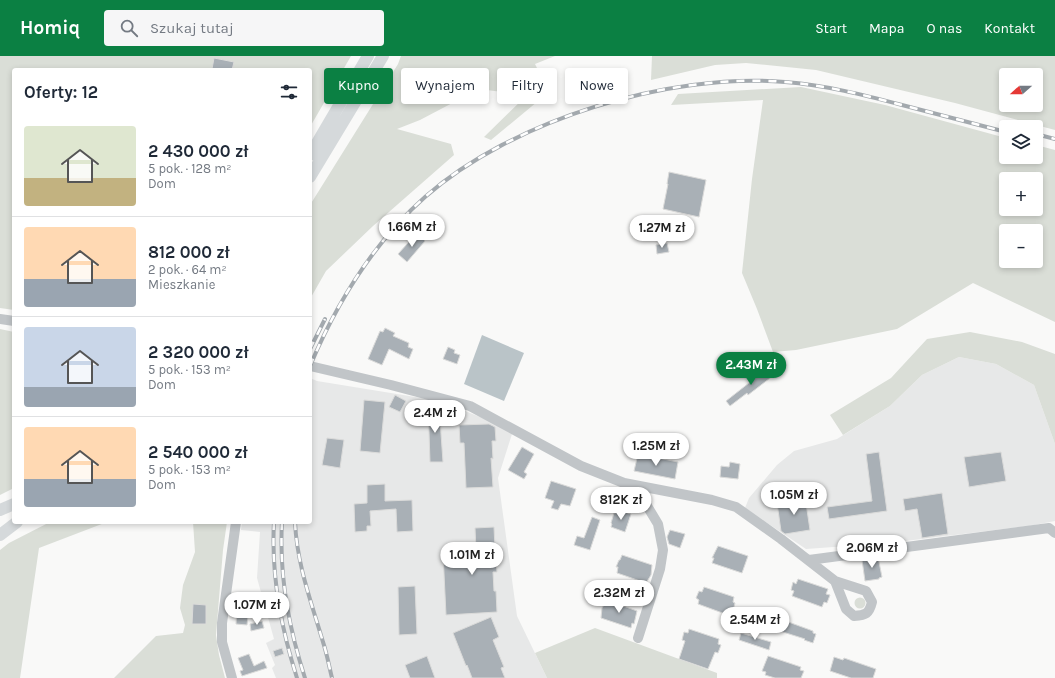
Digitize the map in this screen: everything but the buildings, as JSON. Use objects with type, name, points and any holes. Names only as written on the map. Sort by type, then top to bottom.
[{"type":"main road","points":[[312,152],[368,56]]},
{"type":"main road","points":[[312,174],[383,56]]},
{"type":"main road","points":[[0,510],[12,505]]},
{"type":"main road","points":[[0,528],[12,523]]},
{"type":"main road","points":[[0,535],[14,524]]},
{"type":"street","points":[[0,319],[12,321]]},
{"type":"street","points":[[312,366],[470,406],[581,466],[624,483],[712,500],[736,508],[781,539],[835,581]]},
{"type":"street","points":[[635,486],[658,524],[663,550],[660,569],[638,638]]},
{"type":"street","points":[[232,678],[222,642],[222,623],[236,524]]},
{"type":"street","points":[[808,560],[1049,528],[1055,533]]},
{"type":"shaded area","points":[[0,56],[351,56],[344,68],[324,68],[324,103],[312,124],[312,68],[12,68],[12,310],[0,308]]},
{"type":"shaded area","points":[[401,56],[555,56],[535,64],[537,68],[497,68],[497,91],[489,90],[489,68],[401,68],[401,104],[450,104],[420,120],[397,129],[451,144],[454,155],[373,226],[326,271],[312,296],[312,202],[373,104],[393,104],[393,72]]},
{"type":"shaded area","points":[[652,56],[1055,56],[1055,130],[1043,127],[1043,120],[1018,120],[955,103],[816,70],[746,63],[715,65],[651,80]]},
{"type":"shaded area","points":[[801,87],[885,105],[999,136],[999,164],[1043,164],[1043,147],[1055,150],[1055,322],[973,283],[897,329],[796,350],[773,352],[742,273],[752,179],[763,100],[671,105],[678,94]]},
{"type":"shaded area","points":[[518,104],[534,104],[491,140],[484,137]]},
{"type":"shaded area","points":[[0,329],[12,332],[12,489],[0,495]]},
{"type":"shaded area","points":[[970,332],[1022,342],[1055,354],[1055,444],[1034,385],[996,364],[959,357],[922,375],[890,406],[843,435],[830,415],[891,378],[927,339]]},
{"type":"shaded area","points":[[482,335],[524,353],[504,401],[464,384]]},
{"type":"shaded area","points":[[959,357],[996,364],[1034,385],[1055,444],[1055,521],[1029,526],[889,543],[806,549],[745,508],[749,498],[777,465],[794,451],[837,439],[890,406],[922,375]]},
{"type":"shaded area","points":[[312,379],[317,381],[440,401],[495,423],[512,434],[498,478],[517,616],[547,678],[276,678],[272,668],[275,665],[266,643],[274,639],[257,578],[260,532],[241,530],[242,524],[312,524]]},
{"type":"shaded area","points":[[46,524],[102,524],[39,548],[20,678],[0,678],[0,550],[9,543]]},
{"type":"shaded area","points":[[193,524],[227,524],[216,635],[225,678],[114,678],[156,636],[183,633],[185,625],[180,608],[183,585],[195,552]]},
{"type":"shaded area","points":[[860,597],[864,599],[866,603],[864,607],[860,609],[856,607],[854,603],[856,599]]},
{"type":"shaded area","points":[[595,628],[717,673],[717,678],[547,678],[535,653]]},
{"type":"railway","points":[[312,362],[332,319],[358,275],[389,234],[425,197],[461,170],[502,145],[547,124],[594,107],[643,94],[692,85],[740,81],[785,82],[815,85],[859,94],[999,130]]},
{"type":"railway","points":[[1043,136],[1055,139]]},
{"type":"railway","points":[[312,345],[325,319]]},
{"type":"railway","points":[[274,524],[274,561],[278,601],[286,640],[297,678]]},
{"type":"railway","points":[[282,524],[282,561],[286,601],[294,640],[305,678]]},
{"type":"railway","points":[[295,524],[296,538],[302,568],[309,597],[326,651],[332,678]]}]
